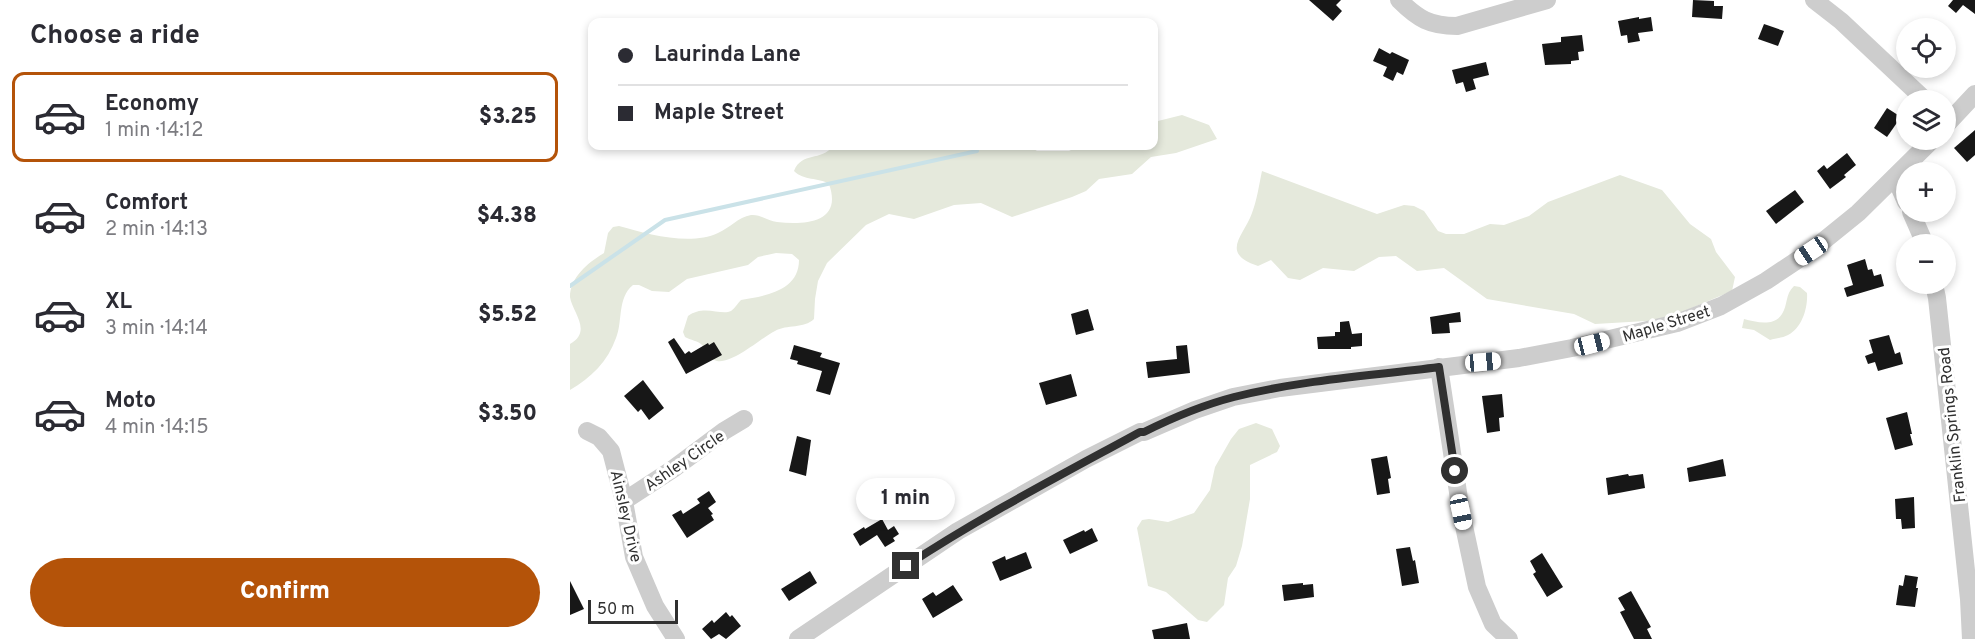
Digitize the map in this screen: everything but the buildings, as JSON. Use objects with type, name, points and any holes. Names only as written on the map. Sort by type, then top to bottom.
[{"type":"street","points":[[1399,0],[1421,19],[1433,25],[1457,26],[1547,0]]},
{"type":"street","points":[[1814,0],[1841,21],[1914,90]]},
{"type":"street","points":[[1956,113],[1975,94]]},
{"type":"street","name":"Maple Street","points":[[805,637],[958,531],[1086,459],[1140,432],[1195,410],[1233,397],[1280,388],[1519,358],[1572,348],[1677,323],[1721,306],[1766,281],[1811,251],[1858,213],[1922,150]]},
{"type":"street","name":"Franklin Springs Road","points":[[1936,294],[1971,639]]},
{"type":"street","points":[[1439,367],[1461,512],[1477,587],[1492,624],[1509,639]]},
{"type":"street","name":"Ashley Circle","points":[[624,501],[744,419]]},
{"type":"street","name":"Ainsley Drive","points":[[587,431],[599,437],[611,451],[624,501],[634,557],[655,606],[676,639]]},
{"type":"shaded area","points":[[1182,115],[1209,125],[1217,139],[1176,153],[1151,157],[1132,174],[1099,179],[1086,191],[1012,217],[981,203],[954,205],[914,219],[889,214],[866,225],[827,263],[818,281],[814,319],[805,324],[775,331],[731,359],[714,360],[701,344],[685,337],[683,332],[688,316],[706,310],[731,311],[741,300],[779,290],[793,279],[797,270],[799,260],[792,254],[776,253],[758,257],[748,265],[687,279],[669,292],[652,291],[639,285],[633,285],[625,296],[613,346],[592,374],[570,390],[570,344],[577,339],[581,327],[570,297],[571,290],[581,271],[604,253],[608,233],[613,227],[619,226],[668,237],[695,239],[718,233],[751,215],[788,223],[819,219],[831,207],[832,197],[829,184],[802,176],[794,171],[802,161],[829,150],[1158,150],[1158,121]]},
{"type":"shaded area","points":[[1262,171],[1377,214],[1404,205],[1414,206],[1424,211],[1438,231],[1446,234],[1464,234],[1490,224],[1504,225],[1529,216],[1548,202],[1620,175],[1662,190],[1690,224],[1711,239],[1716,252],[1735,277],[1732,291],[1663,320],[1595,324],[1574,314],[1487,299],[1444,268],[1417,271],[1396,256],[1379,257],[1354,271],[1323,268],[1300,280],[1288,278],[1271,260],[1258,266],[1246,261],[1237,250],[1237,243],[1254,208]]},
{"type":"shaded area","points":[[1794,286],[1800,287],[1807,293],[1807,299],[1803,317],[1793,332],[1770,340],[1754,330],[1742,328],[1744,319],[1770,322],[1779,318],[1784,311],[1789,292]]},
{"type":"shaded area","points":[[1256,423],[1272,429],[1280,446],[1277,452],[1250,465],[1250,499],[1242,546],[1236,566],[1228,578],[1224,605],[1207,622],[1198,620],[1166,592],[1148,586],[1137,528],[1142,520],[1168,522],[1194,513],[1210,490],[1215,467],[1231,439],[1239,429]]},
{"type":"waterway","points":[[570,286],[665,220],[977,151]]},
{"type":"route","points":[[906,566],[958,531],[1086,459],[1140,432],[1233,397],[1280,388],[1439,367],[1455,471]]}]
